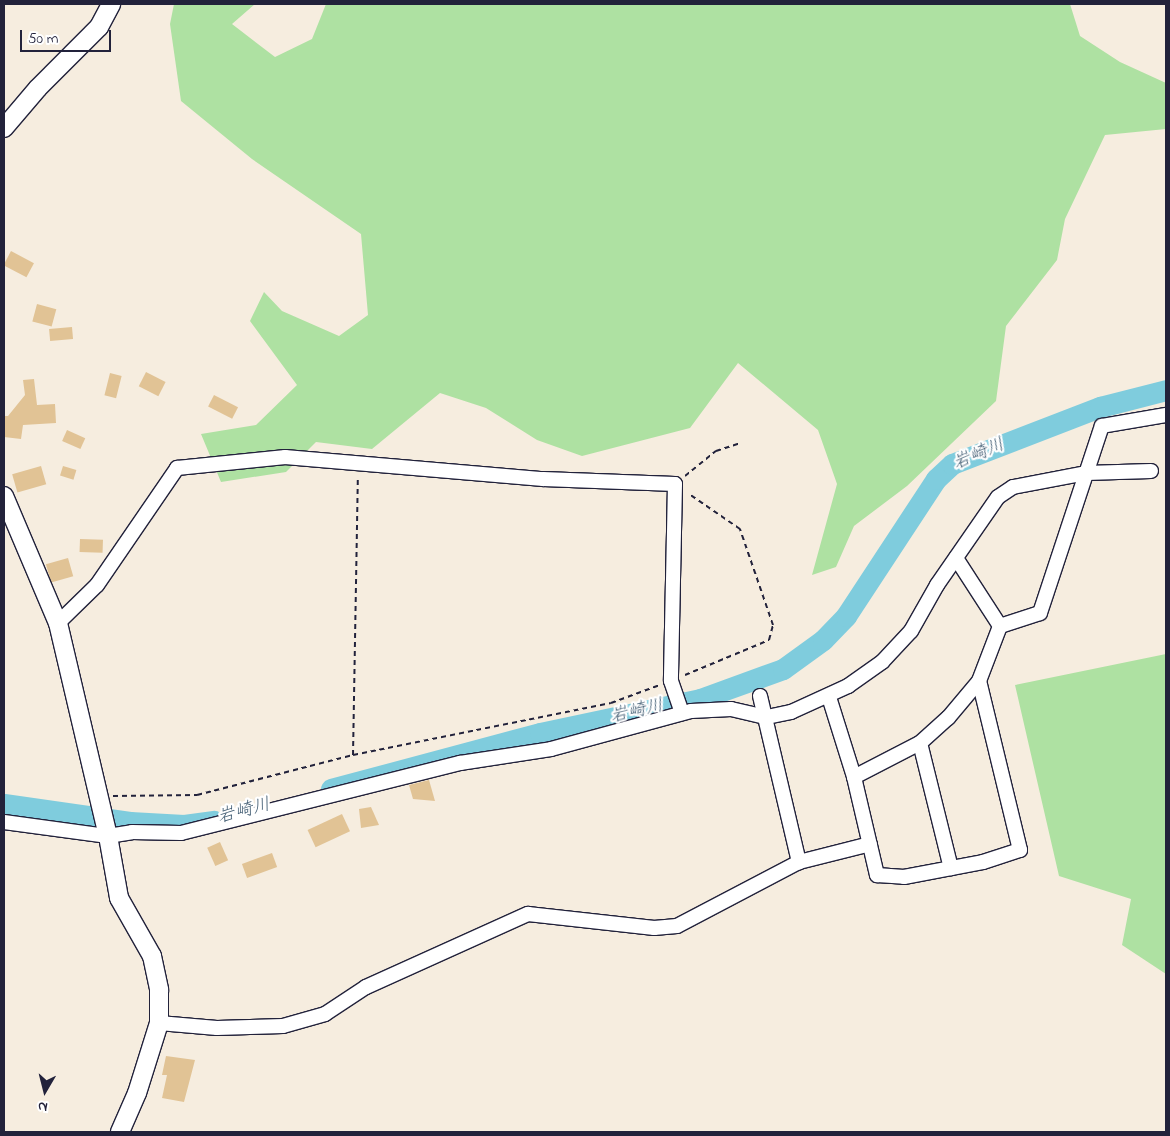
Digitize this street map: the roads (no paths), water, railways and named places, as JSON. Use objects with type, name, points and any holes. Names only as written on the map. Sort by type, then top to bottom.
[{"type":"street","points":[[4,128],[38,88],[99,27],[111,4]]},
{"type":"street","points":[[1000,626],[1040,613],[1102,426],[1166,415]]},
{"type":"street","points":[[58,623],[97,585],[177,468],[285,457],[543,479],[675,484],[672,681],[682,713]]},
{"type":"street","points":[[4,822],[107,832],[182,832],[217,826],[460,762],[551,749],[682,713],[707,708],[731,709],[767,717],[791,712],[830,697],[882,662],[911,631],[956,558],[998,497],[1012,487],[1086,473],[1151,471]]},
{"type":"street","points":[[4,496],[58,623],[107,832],[119,898],[152,956],[159,990],[159,1023],[137,1093],[120,1132]]},
{"type":"street","points":[[956,558],[1000,626]]},
{"type":"street","points":[[854,777],[920,743],[948,718],[979,681],[1000,626]]},
{"type":"street","points":[[830,697],[854,777],[877,875],[904,877],[951,868],[1020,850],[979,681]]},
{"type":"street","points":[[760,696],[767,717],[799,862]]},
{"type":"street","points":[[920,743],[951,868]]},
{"type":"street","points":[[159,1023],[217,1028],[282,1026],[325,1014],[366,987],[528,914],[654,928],[677,926],[799,862],[870,844]]},
{"type":"waterway","name":"岩崎川","points":[[331,789],[540,733],[700,699],[783,669],[823,640],[846,616],[936,479],[952,464],[1100,407],[1166,390]]},
{"type":"waterway","name":"岩崎川","points":[[4,804],[130,822],[184,825],[214,821]]}]
